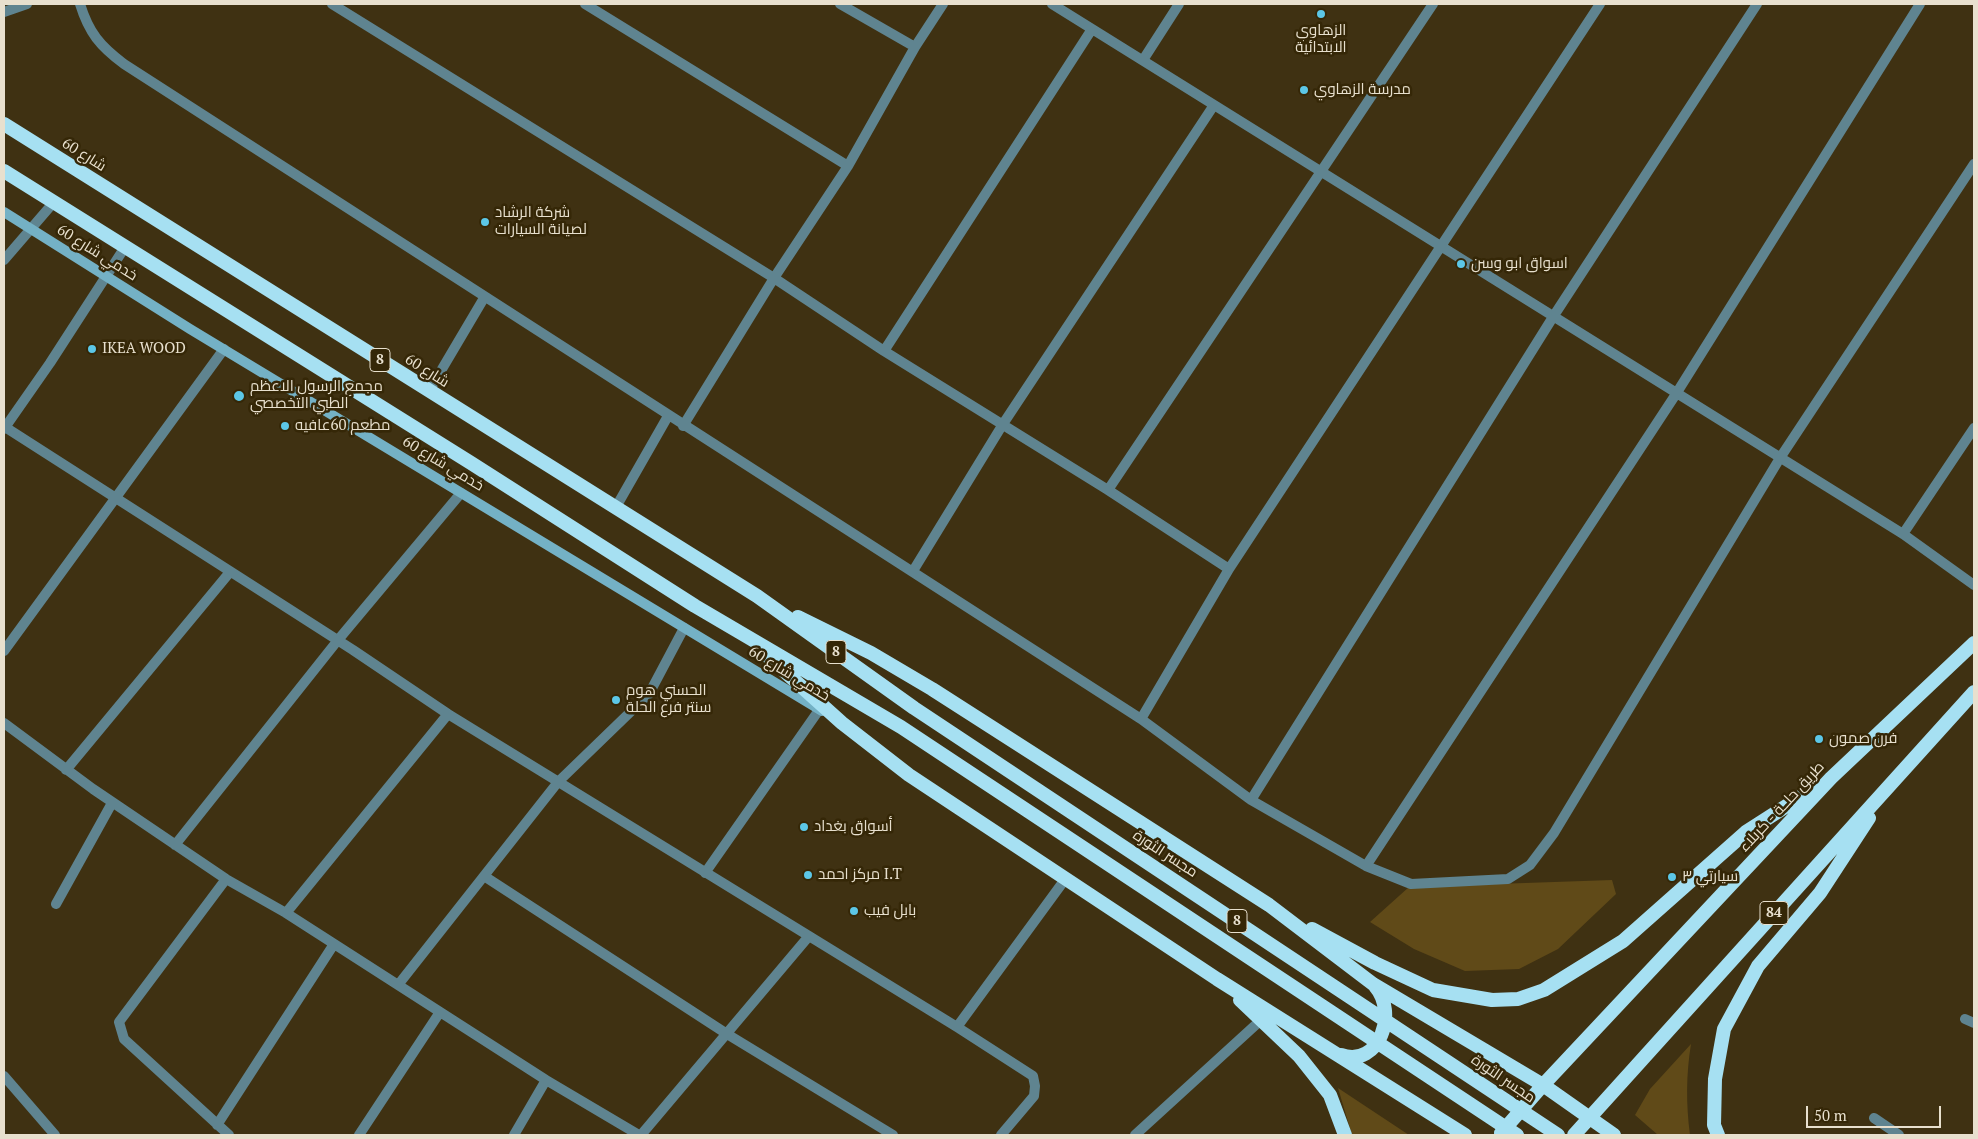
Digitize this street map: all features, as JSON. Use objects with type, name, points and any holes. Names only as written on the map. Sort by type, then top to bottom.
[{"type":"highway","name":"شارع 60","points":[[9,127],[757,596]]},
{"type":"highway","name":"8","points":[[4,171],[472,463],[695,606],[901,727],[1517,1135]]},
{"type":"highway","points":[[757,596],[871,653],[932,688],[1269,905],[1373,984],[1543,1085],[1614,1135]]},
{"type":"highway","name":"مجسر الثورة","points":[[757,596],[914,708],[1558,1135]]},
{"type":"highway","points":[[740,632],[842,723],[909,774],[1218,979],[1465,1135]]},
{"type":"highway","name":"طريق حلــة - كربلاء","points":[[1500,1135],[1543,1085],[1831,778],[1974,643]]},
{"type":"highway","name":"84","points":[[1574,1135],[1974,692]]},
{"type":"highway","points":[[1269,905],[1375,962],[1433,990],[1492,1000],[1518,999],[1544,990],[1623,941],[1746,832],[1831,778]]},
{"type":"highway","points":[[1718,1135],[1714,1125],[1715,1079],[1724,1029],[1758,966],[1820,893],[1894,779]]},
{"type":"highway","points":[[1218,979],[1299,1056],[1330,1095],[1345,1135]]},
{"type":"highway","points":[[1331,1050],[1352,1058],[1370,1050],[1382,1035],[1387,1017],[1386,1008],[1379,991],[1373,984]]},
{"type":"main road","name":"خدمي شارع 60","points":[[4,212],[224,349],[842,723]]},
{"type":"street","points":[[7,10],[27,4]]},
{"type":"street","points":[[80,4],[90,30],[103,48],[124,64],[484,298],[913,571],[1141,719],[1251,800],[1366,866],[1411,884],[1508,879],[1530,865],[1554,834],[1780,458],[1974,164]]},
{"type":"street","points":[[332,4],[774,278],[884,351],[1108,490],[1229,569]]},
{"type":"street","points":[[585,4],[848,166]]},
{"type":"street","points":[[840,4],[915,47]]},
{"type":"street","points":[[683,426],[774,278],[848,166],[915,47],[943,4]]},
{"type":"street","points":[[1052,4],[1903,534],[1974,585]]},
{"type":"street","points":[[1143,60],[1179,4]]},
{"type":"street","points":[[1108,490],[1433,4]]},
{"type":"street","points":[[1141,719],[1229,569],[1600,4]]},
{"type":"street","points":[[1251,800],[1553,317],[1757,4]]},
{"type":"street","points":[[1366,866],[1676,394],[1920,4]]},
{"type":"street","points":[[884,351],[1092,28]]},
{"type":"street","points":[[913,571],[1002,424],[1214,105]]},
{"type":"street","points":[[4,119],[9,127]]},
{"type":"street","points":[[4,260],[54,202]]},
{"type":"street","points":[[125,247],[50,363],[4,428],[338,640],[448,714],[957,1027],[1033,1076],[1034,1096],[1001,1135]]},
{"type":"street","points":[[429,391],[484,298]]},
{"type":"street","points":[[4,651],[224,349]]},
{"type":"street","points":[[616,507],[668,416]]},
{"type":"street","points":[[1903,534],[1974,428]]},
{"type":"street","points":[[175,846],[338,640],[461,493]]},
{"type":"street","points":[[66,770],[230,572]]},
{"type":"street","points":[[398,985],[558,782],[649,694],[684,628]]},
{"type":"street","points":[[706,873],[819,710]]},
{"type":"street","points":[[286,913],[448,714]]},
{"type":"street","points":[[4,722],[66,770],[175,846],[226,879],[286,913],[546,1080],[640,1135],[809,936]]},
{"type":"street","points":[[56,904],[112,803]]},
{"type":"street","points":[[484,876],[727,1034],[893,1135]]},
{"type":"street","points":[[957,1027],[1066,878]]},
{"type":"street","points":[[226,879],[119,1022],[124,1039],[229,1135]]},
{"type":"street","points":[[217,1125],[334,944]]},
{"type":"street","points":[[359,1135],[440,1012]]},
{"type":"street","points":[[1135,1135],[1261,1020]]},
{"type":"street","points":[[4,1076],[55,1135]]},
{"type":"street","points":[[514,1135],[546,1080]]},
{"type":"street","points":[[1874,1118],[1899,1135]]},
{"type":"shaded area","points":[[1612,880],[1616,894],[1558,949],[1519,969],[1465,971],[1414,949],[1370,922],[1409,887]]},
{"type":"shaded area","points":[[1691,1044],[1687,1090],[1690,1135],[1658,1135],[1635,1115],[1650,1089]]},
{"type":"shaded area","points":[[1338,1088],[1409,1135],[1352,1135]]},
{"type":"place","name":"الزهاوي الابتدائية","points":[[1321,14]]},
{"type":"place","name":"مدرسة الزهاوي","points":[[1304,90]]},
{"type":"place","name":"شركة الرشاد لصيانة السيارات","points":[[485,222]]},
{"type":"place","name":"اسواق ابو وسن","points":[[1461,264]]},
{"type":"place","name":"IKEA WOOD","points":[[92,349]]},
{"type":"place","name":"مجمع الرسول الاعظم الطبي التخصصي","points":[[239,396]]},
{"type":"place","name":"مطعم 60عافيه","points":[[285,426]]},
{"type":"place","name":"الحسني هوم سنتر فرع الحلة","points":[[616,700]]},
{"type":"place","name":"فرن صمون","points":[[1819,739]]},
{"type":"place","name":"أسواق بغداد","points":[[804,827]]},
{"type":"place","name":"مركز احمد I.T","points":[[808,875]]},
{"type":"place","name":"سيارتي ٣","points":[[1672,877]]},
{"type":"place","name":"بابل فيب","points":[[854,911]]}]
